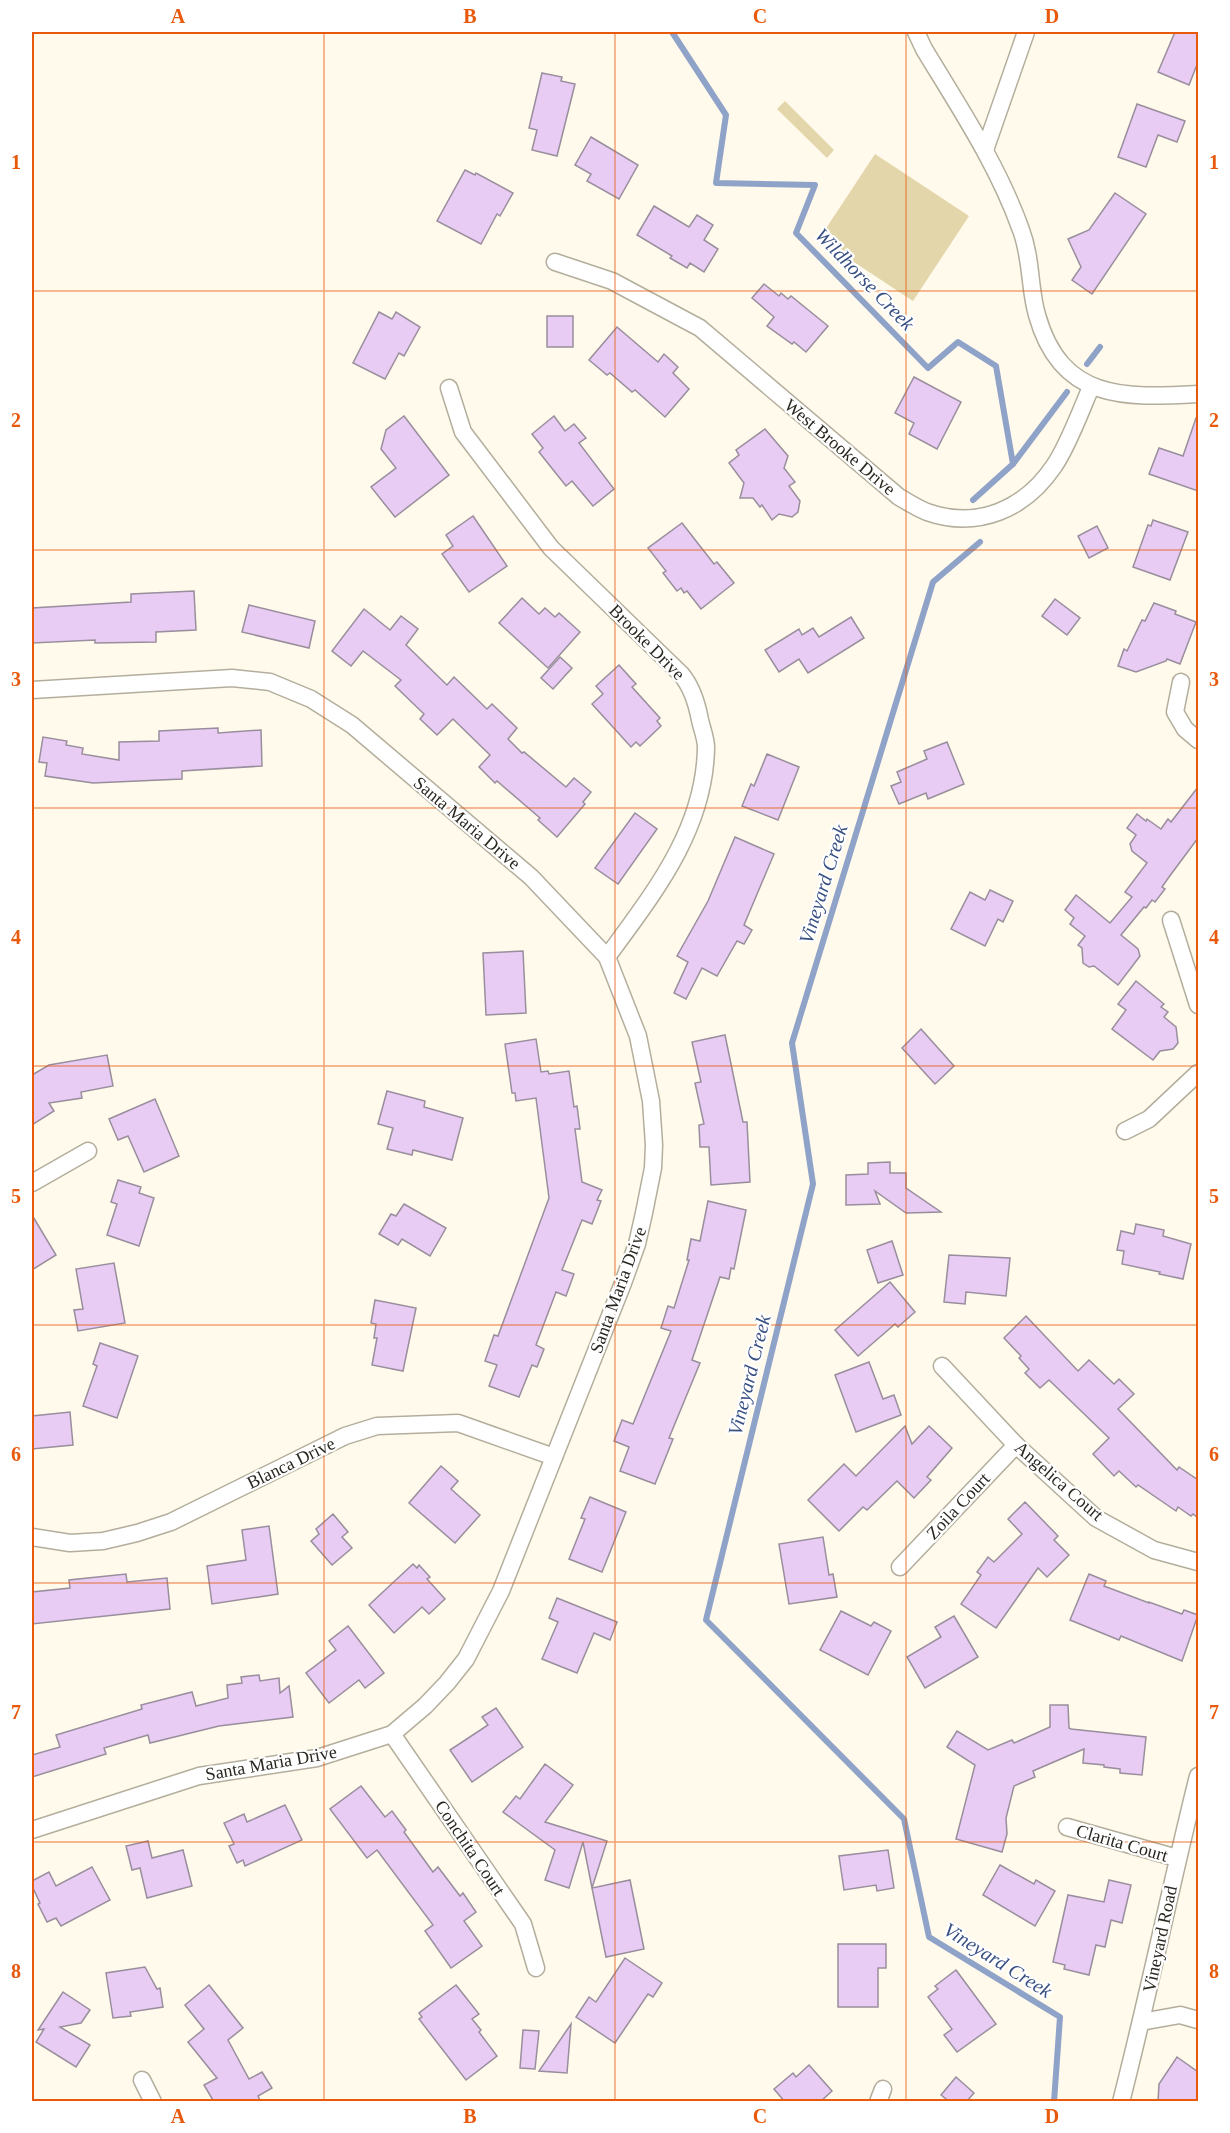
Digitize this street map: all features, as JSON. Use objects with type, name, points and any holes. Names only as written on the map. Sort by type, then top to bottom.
[{"type":"street","points":[[916,32],[985,150],[1022,230],[1030,265],[1036,314],[1048,347],[1071,374],[1091,387],[1137,396],[1198,394]]},
{"type":"street","points":[[985,150],[1026,32]]},
{"type":"street","name":"West Brooke Drive","points":[[555,262],[612,281],[700,328],[899,497],[927,512],[956,518],[990,516],[1016,506],[1038,488],[1056,464],[1091,387]]},
{"type":"street","name":"Brooke Drive","points":[[449,388],[463,432],[524,513],[551,548],[685,679],[689,684],[699,716],[706,745],[703,777],[692,822],[676,859],[659,886],[607,957]]},
{"type":"street","name":"Santa Maria Drive","points":[[32,690],[232,678],[270,682],[311,699],[352,725],[531,877],[607,957],[638,1036],[654,1125],[653,1168],[637,1244],[501,1591],[471,1650],[447,1683],[392,1734],[317,1758],[199,1776],[32,1830]]},
{"type":"street","points":[[1181,682],[1175,712],[1185,729],[1198,740]]},
{"type":"street","points":[[1171,920],[1198,1005]]},
{"type":"street","points":[[1125,1131],[1149,1119],[1198,1073]]},
{"type":"street","points":[[32,1183],[88,1151]]},
{"type":"street","name":"Angelica Court","points":[[942,1366],[1016,1445],[1095,1518],[1154,1550],[1198,1562]]},
{"type":"street","name":"Blanca Drive","points":[[32,1537],[70,1543],[103,1541],[137,1533],[171,1522],[345,1436],[377,1426],[458,1423],[554,1457]]},
{"type":"street","name":"Zoila Court","points":[[900,1567],[1016,1445]]},
{"type":"street","name":"Conchita Court","points":[[392,1734],[523,1924],[536,1968]]},
{"type":"street","name":"Vineyard Road","points":[[1121,2102],[1198,1776]]},
{"type":"street","name":"Clarita Court","points":[[1067,1827],[1178,1858]]},
{"type":"street","points":[[1141,2022],[1180,2014],[1198,2020]]},
{"type":"street","points":[[142,2080],[153,2102]]},
{"type":"shaded area","points":[[785,101],[834,150],[827,158],[777,109]]},
{"type":"shaded area","points":[[875,154],[969,216],[913,301],[819,239]]},
{"type":"building","points":[[1175,32],[1198,32],[1198,62],[1189,85],[1158,72]]},
{"type":"building","points":[[542,73],[562,77],[561,81],[575,84],[557,156],[532,150],[537,130],[529,128]]},
{"type":"building","points":[[1137,104],[1185,121],[1177,142],[1158,135],[1146,167],[1118,157]]},
{"type":"building","points":[[591,137],[638,165],[619,199],[587,181],[591,174],[575,165]]},
{"type":"building","points":[[465,170],[475,175],[476,173],[513,193],[500,216],[497,214],[481,244],[437,221]]},
{"type":"building","points":[[1115,193],[1146,214],[1092,294],[1072,280],[1081,267],[1068,239],[1089,230]]},
{"type":"building","points":[[654,206],[689,227],[697,215],[713,225],[704,240],[718,249],[704,272],[690,263],[687,268],[637,235]]},
{"type":"building","points":[[764,284],[779,296],[781,293],[788,299],[791,296],[828,326],[806,352],[767,326],[774,317],[752,298]]},
{"type":"building","points":[[379,312],[392,319],[396,312],[420,327],[404,356],[399,353],[385,379],[353,363]]},
{"type":"building","points":[[547,316],[573,316],[573,347],[547,347]]},
{"type":"building","points":[[617,327],[658,362],[664,354],[678,367],[673,373],[689,389],[665,417],[635,390],[632,392],[610,373],[607,375],[589,360]]},
{"type":"building","points":[[914,377],[961,402],[937,449],[909,434],[914,423],[895,413]]},
{"type":"building","points":[[404,416],[449,475],[395,517],[371,487],[396,468],[381,449],[386,430]]},
{"type":"building","points":[[554,416],[565,431],[574,424],[586,438],[579,443],[614,489],[593,506],[572,481],[566,486],[539,452],[543,448],[532,434]]},
{"type":"building","points":[[1196,418],[1198,419],[1198,491],[1149,474],[1159,448],[1183,456]]},
{"type":"building","points":[[765,429],[788,456],[784,468],[795,482],[789,486],[800,501],[798,512],[792,517],[779,514],[772,520],[762,505],[760,507],[753,498],[740,498],[744,483],[729,463],[739,455],[736,450]]},
{"type":"building","points":[[473,516],[507,566],[469,592],[442,554],[453,546],[446,535]]},
{"type":"building","points":[[1153,520],[1188,532],[1170,580],[1133,567],[1148,525],[1151,526]]},
{"type":"building","points":[[682,523],[714,564],[717,562],[734,583],[701,609],[687,591],[684,593],[681,588],[677,591],[663,573],[666,571],[648,548]]},
{"type":"building","points":[[1097,526],[1108,548],[1089,558],[1078,536]]},
{"type":"building","points":[[194,591],[196,630],[156,632],[156,642],[95,643],[95,640],[32,643],[32,608],[131,602],[131,594]]},
{"type":"building","points":[[522,598],[539,614],[545,608],[555,617],[559,613],[580,632],[548,668],[499,623]]},
{"type":"building","points":[[1055,599],[1080,618],[1067,635],[1042,616]]},
{"type":"building","points":[[1154,603],[1196,622],[1180,664],[1167,659],[1136,672],[1118,666],[1124,649],[1127,651],[1142,620],[1145,621]]},
{"type":"building","points":[[249,605],[315,621],[309,648],[242,632]]},
{"type":"building","points":[[364,609],[390,630],[401,616],[418,629],[406,645],[447,685],[454,677],[487,709],[492,704],[517,728],[508,739],[522,753],[524,752],[566,787],[574,778],[591,792],[583,802],[585,804],[557,837],[538,820],[540,818],[497,781],[495,783],[479,767],[490,755],[453,719],[437,735],[420,719],[424,714],[395,686],[401,680],[363,651],[351,666],[332,651]]},
{"type":"building","points":[[851,617],[864,638],[808,673],[799,659],[779,672],[765,650],[799,629],[802,635],[813,628],[819,637]]},
{"type":"building","points":[[560,657],[572,668],[553,689],[541,678]]},
{"type":"building","points":[[619,665],[636,684],[632,687],[660,718],[657,721],[661,726],[640,746],[636,742],[631,747],[592,704],[603,694],[596,686]]},
{"type":"building","points":[[218,728],[218,733],[261,730],[262,766],[182,771],[182,779],[93,783],[45,776],[47,763],[39,762],[43,737],[67,741],[66,745],[83,748],[82,754],[119,760],[119,742],[159,741],[159,731]]},
{"type":"building","points":[[947,742],[964,784],[928,799],[926,793],[899,804],[891,786],[901,782],[897,772],[927,759],[924,751]]},
{"type":"building","points":[[767,754],[799,767],[778,820],[742,806],[751,784],[754,786]]},
{"type":"building","points":[[1198,787],[1198,838],[1162,887],[1165,889],[1155,902],[1152,900],[1146,908],[1144,907],[1121,935],[1138,949],[1140,956],[1118,985],[1094,966],[1089,967],[1083,963],[1082,948],[1078,945],[1085,936],[1070,924],[1074,918],[1065,910],[1076,895],[1110,923],[1132,897],[1125,892],[1147,863],[1132,851],[1130,844],[1136,835],[1127,828],[1137,814],[1161,829],[1168,819],[1171,822]]},
{"type":"building","points":[[635,813],[657,829],[618,884],[595,868]]},
{"type":"building","points":[[735,837],[774,854],[744,925],[752,930],[744,944],[737,941],[717,976],[702,968],[686,999],[674,993],[688,962],[677,956],[708,901]]},
{"type":"building","points":[[990,890],[1013,901],[1003,922],[998,919],[985,946],[951,929],[970,892],[985,900]]},
{"type":"building","points":[[523,951],[526,1013],[486,1015],[483,953]]},
{"type":"building","points":[[1136,981],[1164,1004],[1161,1007],[1168,1012],[1164,1017],[1176,1027],[1178,1043],[1173,1049],[1160,1051],[1153,1060],[1112,1029],[1126,1010],[1118,1004]]},
{"type":"building","points":[[921,1029],[954,1066],[935,1084],[902,1048]]},
{"type":"building","points":[[725,1035],[743,1122],[747,1122],[750,1182],[711,1185],[709,1147],[700,1147],[699,1125],[704,1124],[695,1083],[701,1082],[692,1042]]},
{"type":"building","points":[[536,1039],[541,1072],[548,1071],[549,1074],[569,1071],[580,1129],[575,1129],[582,1182],[602,1190],[597,1200],[601,1201],[592,1224],[582,1220],[562,1270],[574,1274],[566,1296],[556,1292],[536,1345],[544,1349],[537,1367],[532,1365],[519,1397],[489,1386],[497,1365],[485,1361],[494,1335],[498,1336],[549,1198],[536,1098],[516,1101],[515,1093],[512,1093],[505,1044]]},
{"type":"building","points":[[107,1055],[113,1086],[81,1092],[82,1098],[49,1103],[54,1111],[32,1125],[32,1075],[49,1065]]},
{"type":"building","points":[[387,1091],[425,1101],[424,1107],[463,1118],[452,1160],[413,1150],[412,1155],[387,1149],[393,1128],[378,1124]]},
{"type":"building","points":[[155,1099],[179,1156],[144,1172],[128,1136],[118,1140],[109,1119]]},
{"type":"building","points":[[890,1162],[890,1173],[906,1173],[906,1188],[941,1212],[906,1213],[875,1191],[880,1204],[846,1205],[846,1175],[868,1174],[868,1163]]},
{"type":"building","points":[[118,1180],[141,1187],[139,1193],[154,1198],[139,1246],[107,1235],[117,1204],[111,1202]]},
{"type":"building","points":[[708,1201],[746,1210],[734,1269],[731,1268],[729,1279],[720,1277],[692,1360],[700,1363],[669,1438],[673,1439],[655,1484],[620,1471],[629,1447],[614,1441],[622,1420],[633,1424],[671,1331],[661,1328],[668,1306],[674,1308],[689,1260],[687,1260],[691,1239],[700,1241]]},
{"type":"building","points":[[404,1204],[446,1228],[430,1256],[402,1239],[398,1245],[379,1234],[391,1214],[396,1216]]},
{"type":"building","points":[[32,1215],[56,1255],[32,1270]]},
{"type":"building","points":[[1136,1224],[1164,1230],[1163,1236],[1191,1244],[1183,1279],[1122,1264],[1124,1251],[1117,1250],[1121,1231],[1134,1234]]},
{"type":"building","points":[[892,1241],[903,1275],[878,1283],[867,1250]]},
{"type":"building","points":[[949,1255],[1010,1258],[1006,1296],[966,1292],[965,1304],[944,1302]]},
{"type":"building","points":[[114,1263],[125,1323],[78,1331],[74,1310],[83,1309],[76,1269]]},
{"type":"building","points":[[890,1282],[915,1312],[898,1327],[895,1324],[858,1356],[835,1330]]},
{"type":"building","points":[[375,1300],[416,1308],[403,1371],[372,1365],[377,1338],[374,1338],[376,1324],[371,1323]]},
{"type":"building","points":[[1026,1316],[1078,1371],[1089,1360],[1114,1384],[1119,1379],[1134,1394],[1118,1409],[1177,1470],[1179,1467],[1198,1480],[1198,1518],[1178,1507],[1176,1511],[1138,1485],[1136,1487],[1119,1471],[1114,1476],[1093,1454],[1109,1438],[1049,1380],[1040,1388],[1025,1373],[1029,1369],[1019,1358],[1021,1356],[1004,1338]]},
{"type":"building","points":[[100,1343],[138,1356],[117,1418],[83,1406],[97,1366],[93,1364]]},
{"type":"building","points":[[869,1362],[883,1399],[894,1395],[901,1415],[856,1432],[835,1375]]},
{"type":"building","points":[[70,1412],[73,1445],[32,1449],[32,1416]]},
{"type":"building","points":[[905,1426],[912,1444],[929,1426],[952,1448],[927,1477],[931,1480],[914,1498],[897,1481],[867,1510],[863,1507],[839,1531],[808,1500],[844,1464],[856,1476]]},
{"type":"building","points":[[441,1466],[458,1481],[451,1489],[480,1515],[455,1543],[409,1503]]},
{"type":"building","points":[[590,1497],[626,1512],[602,1572],[569,1559],[585,1519],[581,1518]]},
{"type":"building","points":[[1025,1502],[1058,1536],[1054,1540],[1069,1555],[1047,1577],[1038,1568],[996,1628],[961,1604],[981,1575],[977,1572],[988,1557],[994,1562],[1022,1534],[1008,1519]]},
{"type":"building","points":[[333,1514],[348,1532],[342,1537],[352,1548],[332,1565],[311,1541],[319,1534],[316,1529]]},
{"type":"building","points":[[269,1526],[278,1594],[212,1604],[207,1566],[246,1560],[242,1530]]},
{"type":"building","points":[[823,1537],[829,1575],[833,1574],[837,1597],[789,1604],[779,1544]]},
{"type":"building","points":[[413,1564],[417,1568],[419,1565],[430,1577],[427,1579],[445,1599],[429,1614],[422,1607],[394,1633],[369,1605]]},
{"type":"building","points":[[126,1574],[127,1582],[167,1578],[170,1609],[32,1624],[32,1592],[70,1588],[69,1580]]},
{"type":"building","points":[[1089,1574],[1106,1581],[1104,1586],[1149,1603],[1182,1614],[1184,1610],[1198,1615],[1182,1661],[1121,1636],[1119,1640],[1070,1620]]},
{"type":"building","points":[[557,1598],[617,1622],[610,1640],[594,1633],[577,1673],[542,1659],[558,1622],[549,1618]]},
{"type":"building","points":[[841,1611],[871,1626],[874,1622],[891,1631],[868,1675],[820,1650]]},
{"type":"building","points":[[954,1616],[978,1657],[925,1688],[907,1657],[941,1637],[935,1627]]},
{"type":"building","points":[[348,1626],[384,1673],[365,1688],[359,1680],[329,1703],[306,1673],[336,1650],[329,1641]]},
{"type":"building","points":[[259,1675],[260,1681],[279,1678],[280,1693],[289,1686],[293,1717],[219,1726],[150,1743],[148,1735],[104,1748],[106,1754],[32,1777],[32,1755],[60,1747],[56,1735],[142,1709],[141,1705],[192,1692],[196,1706],[228,1698],[227,1685],[242,1683],[241,1677]]},
{"type":"building","points":[[1050,1705],[1068,1705],[1069,1728],[1071,1729],[1146,1737],[1142,1775],[1120,1773],[1120,1769],[1083,1763],[1084,1749],[1033,1771],[1035,1777],[1014,1786],[1006,1818],[1007,1834],[1002,1852],[956,1839],[975,1765],[947,1747],[957,1731],[988,1750],[1012,1740],[1014,1743],[1050,1727]]},
{"type":"building","points":[[496,1708],[523,1747],[472,1782],[450,1750],[488,1725],[482,1717]]},
{"type":"building","points":[[545,1764],[573,1785],[545,1822],[607,1841],[592,1888],[583,1842],[569,1888],[545,1880],[555,1850],[503,1812],[516,1796],[520,1799]]},
{"type":"building","points":[[361,1786],[385,1817],[392,1811],[433,1872],[438,1867],[460,1896],[463,1893],[476,1912],[464,1921],[482,1946],[451,1968],[425,1931],[433,1925],[377,1850],[367,1858],[330,1809]]},
{"type":"building","points":[[285,1805],[302,1840],[245,1866],[243,1860],[237,1863],[229,1846],[234,1844],[224,1823],[244,1814],[247,1822]]},
{"type":"building","points":[[148,1841],[152,1858],[183,1850],[192,1886],[147,1898],[140,1868],[132,1870],[126,1846]]},
{"type":"building","points":[[888,1850],[894,1888],[877,1891],[876,1885],[844,1890],[839,1856]]},
{"type":"building","points":[[1000,1865],[1034,1884],[1036,1880],[1055,1891],[1035,1926],[983,1895]]},
{"type":"building","points":[[92,1867],[110,1900],[61,1926],[56,1918],[47,1922],[38,1904],[40,1903],[32,1881],[49,1872],[56,1886]]},
{"type":"building","points":[[630,1880],[644,1949],[606,1957],[592,1888]]},
{"type":"building","points":[[1109,1880],[1131,1885],[1122,1923],[1111,1920],[1105,1947],[1096,1945],[1089,1975],[1064,1969],[1065,1965],[1053,1962],[1068,1895],[1104,1902]]},
{"type":"building","points":[[838,1944],[886,1944],[886,1968],[878,1968],[878,2007],[838,2007]]},
{"type":"building","points":[[625,1958],[662,1983],[653,1997],[648,1994],[615,2043],[576,2017],[589,1997],[596,2002]]},
{"type":"building","points":[[145,1967],[157,1989],[160,1988],[163,2007],[130,2012],[131,2016],[113,2018],[106,1973]]},
{"type":"building","points":[[956,1970],[996,2024],[957,2052],[944,2035],[952,2029],[928,1997],[938,1989],[935,1986]]},
{"type":"building","points":[[209,1985],[243,2028],[228,2040],[249,2079],[262,2072],[272,2088],[258,2096],[261,2102],[214,2102],[204,2085],[217,2078],[188,2042],[204,2029],[185,2005]]},
{"type":"building","points":[[456,1985],[479,2014],[472,2019],[497,2056],[466,2080],[419,2019],[422,2017],[419,2013]]},
{"type":"building","points":[[63,1992],[90,2010],[81,2023],[60,2027],[90,2045],[76,2067],[36,2042],[44,2029],[38,2030]]},
{"type":"building","points":[[571,2024],[567,2073],[539,2071]]},
{"type":"building","points":[[523,2030],[539,2031],[535,2069],[520,2068]]},
{"type":"building","points":[[1177,2057],[1198,2072],[1198,2102],[1158,2102],[1159,2084]]},
{"type":"building","points":[[809,2065],[832,2091],[820,2102],[785,2102],[774,2089],[793,2073],[796,2077]]},
{"type":"building","points":[[956,2077],[974,2093],[966,2102],[950,2102],[941,2095]]},
{"type":"waterway","name":"Wildhorse Creek","points":[[672,32],[726,115],[716,183],[815,185],[796,233],[928,368],[958,342],[996,366],[1013,464]]},
{"type":"waterway","name":"Vineyard Creek","points":[[1087,364],[1100,347]]},
{"type":"waterway","name":"Vineyard Creek","points":[[973,500],[1013,464],[1067,392]]},
{"type":"waterway","name":"Vineyard Creek","points":[[980,542],[933,582],[792,1043],[813,1184],[706,1620],[904,1819],[929,1937],[1060,2017],[1054,2102]]}]
